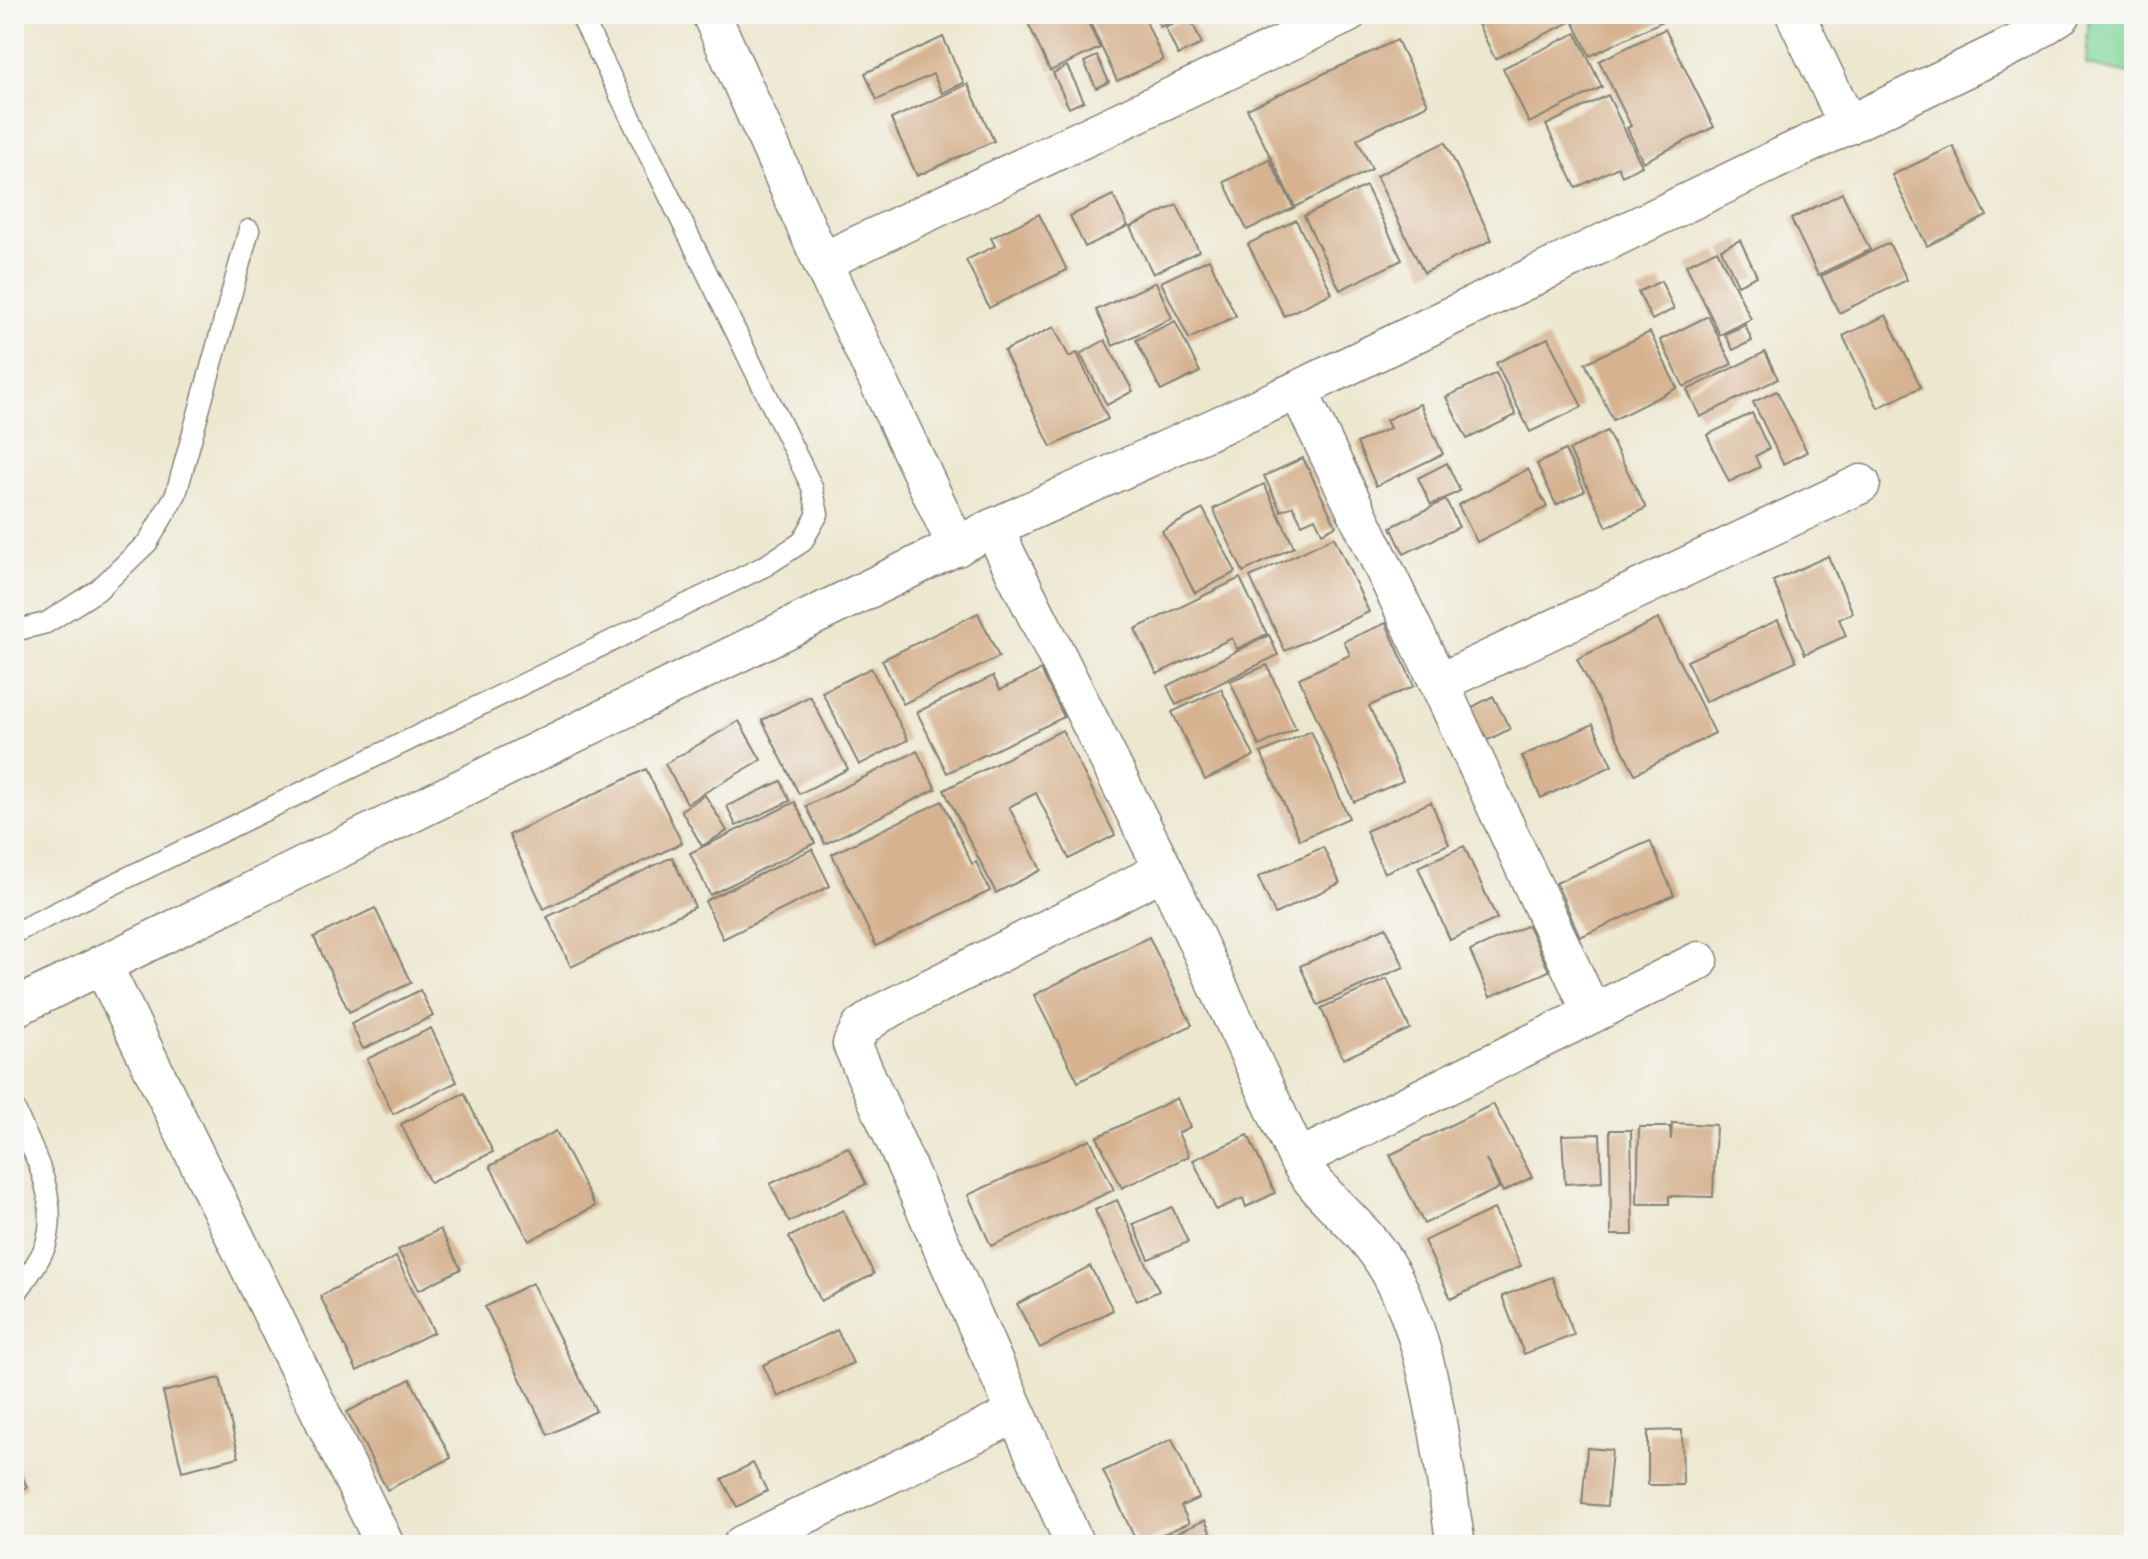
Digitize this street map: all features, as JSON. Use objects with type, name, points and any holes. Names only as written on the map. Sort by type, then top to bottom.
[{"type":"street","points":[[711,14],[822,262],[957,547]]},
{"type":"street","points":[[822,262],[1347,14]]},
{"type":"street","points":[[1795,14],[1848,125]]},
{"type":"street","points":[[14,1008],[993,528],[1298,390],[2020,42],[2062,14]]},
{"type":"street","points":[[1298,390],[1439,683],[1592,1013]]},
{"type":"street","points":[[1439,683],[1861,484]]},
{"type":"street","points":[[993,528],[1164,870],[1298,1159],[1314,1187],[1385,1262],[1407,1311],[1425,1368],[1456,1545]]},
{"type":"street","points":[[1075,1545],[852,1044],[861,1027],[881,1013],[1164,870]]},
{"type":"street","points":[[1298,1159],[1699,961]]},
{"type":"street","points":[[102,964],[385,1545]]},
{"type":"street","points":[[742,1545],[1015,1414]]},
{"type":"lane","points":[[14,933],[765,566],[802,542],[818,514],[812,487],[580,14]]},
{"type":"lane","points":[[14,631],[46,623],[98,590],[148,542],[176,494],[249,230]]},
{"type":"lane","points":[[14,1108],[43,1174],[50,1214],[45,1246],[14,1297]]},
{"type":"green space","points":[[2089,14],[2134,14],[2134,75],[2086,65]]},
{"type":"building","points":[[1024,14],[1084,14],[1100,48],[1050,71]]},
{"type":"building","points":[[1086,14],[1143,14],[1163,60],[1117,81]]},
{"type":"building","points":[[1154,14],[1188,14],[1160,27]]},
{"type":"building","points":[[1473,14],[1569,14],[1572,21],[1495,59]]},
{"type":"building","points":[[1577,14],[1663,14],[1665,20],[1590,56],[1571,17]]},
{"type":"building","points":[[1190,17],[1202,44],[1178,55],[1165,27]]},
{"type":"building","points":[[1665,29],[1714,127],[1643,162],[1627,128],[1631,126],[1599,61]]},
{"type":"building","points":[[1576,33],[1602,87],[1529,123],[1503,68]]},
{"type":"building","points":[[943,37],[964,83],[942,93],[933,74],[877,100],[865,73]]},
{"type":"building","points":[[1397,40],[1428,104],[1357,139],[1372,169],[1295,207],[1247,109]]},
{"type":"building","points":[[1097,56],[1109,82],[1096,88],[1084,62]]},
{"type":"building","points":[[1067,66],[1084,101],[1069,108],[1053,73]]},
{"type":"building","points":[[968,84],[994,141],[917,176],[891,119]]},
{"type":"building","points":[[1608,95],[1642,166],[1622,176],[1618,167],[1576,188],[1546,125]]},
{"type":"building","points":[[1445,142],[1492,240],[1424,273],[1376,176]]},
{"type":"building","points":[[1953,146],[1987,216],[1927,246],[1892,175]]},
{"type":"building","points":[[1269,159],[1294,208],[1247,230],[1224,182]]},
{"type":"building","points":[[1366,186],[1402,260],[1340,290],[1304,216]]},
{"type":"building","points":[[1842,193],[1870,250],[1818,275],[1791,219]]},
{"type":"building","points":[[1113,195],[1128,226],[1085,247],[1070,216]]},
{"type":"building","points":[[1177,205],[1199,251],[1153,274],[1130,227]]},
{"type":"building","points":[[1039,214],[1067,270],[989,308],[966,260],[995,246],[991,238]]},
{"type":"building","points":[[1296,220],[1332,293],[1284,316],[1248,244]]},
{"type":"building","points":[[1740,240],[1757,276],[1738,285],[1721,249]]},
{"type":"building","points":[[1889,243],[1907,280],[1839,313],[1821,276]]},
{"type":"building","points":[[1717,250],[1751,319],[1720,335],[1686,265]]},
{"type":"building","points":[[1209,259],[1236,316],[1189,339],[1161,282]]},
{"type":"building","points":[[1661,281],[1674,309],[1652,320],[1638,292]]},
{"type":"building","points":[[1156,282],[1172,318],[1113,346],[1096,310]]},
{"type":"building","points":[[1886,315],[1921,387],[1878,408],[1843,336]]},
{"type":"building","points":[[1708,316],[1732,364],[1684,387],[1660,340]]},
{"type":"building","points":[[1175,321],[1200,372],[1161,391],[1136,340]]},
{"type":"building","points":[[1745,325],[1752,341],[1733,350],[1725,334]]},
{"type":"building","points":[[1054,327],[1069,357],[1077,353],[1108,419],[1051,447],[1004,351]]},
{"type":"building","points":[[1650,332],[1677,388],[1613,420],[1585,363]]},
{"type":"building","points":[[1548,338],[1582,407],[1530,432],[1496,363]]},
{"type":"building","points":[[1105,340],[1133,391],[1107,405],[1080,354]]},
{"type":"building","points":[[1765,352],[1778,379],[1700,417],[1687,390]]},
{"type":"building","points":[[1496,373],[1516,415],[1467,439],[1446,397]]},
{"type":"building","points":[[1777,391],[1807,452],[1783,464],[1753,402]]},
{"type":"building","points":[[1420,404],[1443,454],[1376,486],[1357,443],[1390,428],[1386,420]]},
{"type":"building","points":[[1752,413],[1769,449],[1755,456],[1760,467],[1729,482],[1707,435]]},
{"type":"building","points":[[1607,431],[1646,508],[1607,527],[1569,450]]},
{"type":"building","points":[[1565,450],[1585,491],[1556,505],[1537,464]]},
{"type":"building","points":[[1303,458],[1336,526],[1322,533],[1315,518],[1302,524],[1293,506],[1281,511],[1264,476]]},
{"type":"building","points":[[1447,463],[1460,491],[1431,505],[1418,478]]},
{"type":"building","points":[[1528,469],[1547,507],[1477,542],[1458,505]]},
{"type":"building","points":[[1264,484],[1294,547],[1243,572],[1213,509]]},
{"type":"building","points":[[1446,500],[1459,527],[1404,554],[1391,527]]},
{"type":"building","points":[[1203,509],[1236,572],[1195,593],[1162,531]]},
{"type":"building","points":[[1334,537],[1369,612],[1285,651],[1250,577]]},
{"type":"building","points":[[1828,556],[1853,613],[1839,619],[1846,636],[1805,654],[1773,581]]},
{"type":"building","points":[[1240,578],[1267,634],[1237,649],[1232,638],[1157,674],[1135,629]]},
{"type":"building","points":[[978,613],[999,657],[903,704],[882,660]]},
{"type":"building","points":[[1658,619],[1715,733],[1635,774],[1577,659]]},
{"type":"building","points":[[1778,620],[1796,661],[1705,702],[1687,661]]},
{"type":"building","points":[[1386,623],[1414,686],[1369,706],[1403,781],[1354,802],[1299,678],[1350,655],[1344,641]]},
{"type":"building","points":[[1269,635],[1278,655],[1176,705],[1167,686]]},
{"type":"building","points":[[1267,665],[1296,729],[1259,746],[1230,681]]},
{"type":"building","points":[[871,668],[908,740],[859,765],[822,692]]},
{"type":"building","points":[[1041,670],[1064,717],[947,773],[917,712],[993,676],[1000,690]]},
{"type":"building","points":[[1221,689],[1254,756],[1205,780],[1172,712]]},
{"type":"building","points":[[810,696],[848,769],[799,794],[762,720]]},
{"type":"building","points":[[1493,696],[1510,729],[1482,743],[1465,711]]},
{"type":"building","points":[[739,721],[761,760],[687,803],[665,764]]},
{"type":"building","points":[[1593,724],[1612,766],[1541,798],[1522,756]]},
{"type":"building","points":[[1062,730],[1115,835],[1069,859],[1036,793],[1009,807],[1041,870],[996,893],[944,790]]},
{"type":"building","points":[[1311,731],[1349,818],[1300,840],[1261,753]]},
{"type":"building","points":[[917,751],[936,789],[825,844],[806,806]]},
{"type":"building","points":[[646,769],[682,843],[544,909],[509,835]]},
{"type":"building","points":[[781,781],[790,801],[736,826],[727,806]]},
{"type":"building","points":[[705,795],[727,831],[702,846],[681,810]]},
{"type":"building","points":[[942,801],[972,864],[976,862],[990,891],[876,946],[832,854]]},
{"type":"building","points":[[795,802],[815,843],[710,895],[690,853]]},
{"type":"building","points":[[1431,802],[1449,844],[1384,873],[1366,831]]},
{"type":"building","points":[[1650,841],[1674,895],[1580,937],[1556,883]]},
{"type":"building","points":[[1464,846],[1497,919],[1450,940],[1418,867]]},
{"type":"building","points":[[1323,847],[1340,883],[1275,914],[1258,877]]},
{"type":"building","points":[[812,849],[830,886],[723,939],[705,901]]},
{"type":"building","points":[[672,857],[695,907],[571,967],[547,917]]},
{"type":"building","points":[[375,908],[411,983],[349,1012],[314,937]]},
{"type":"building","points":[[1528,925],[1549,971],[1490,997],[1470,951]]},
{"type":"building","points":[[1386,927],[1404,967],[1318,1005],[1300,966]]},
{"type":"building","points":[[1149,937],[1192,1025],[1078,1082],[1034,995]]},
{"type":"building","points":[[1387,979],[1410,1029],[1343,1059],[1321,1008]]},
{"type":"building","points":[[420,990],[433,1016],[363,1049],[351,1024]]},
{"type":"building","points":[[431,1028],[457,1082],[393,1114],[367,1059]]},
{"type":"building","points":[[464,1093],[493,1152],[430,1183],[401,1124]]},
{"type":"building","points":[[1177,1098],[1190,1127],[1178,1133],[1189,1156],[1122,1188],[1097,1137]]},
{"type":"building","points":[[1493,1104],[1532,1177],[1503,1192],[1486,1159],[1499,1188],[1424,1224],[1390,1155]]},
{"type":"building","points":[[1672,1123],[1716,1125],[1713,1197],[1669,1196],[1669,1204],[1637,1204],[1639,1127],[1670,1127],[1671,1140]]},
{"type":"building","points":[[1610,1130],[1631,1130],[1633,1235],[1611,1235]]},
{"type":"building","points":[[556,1131],[595,1206],[529,1241],[490,1166]]},
{"type":"building","points":[[1600,1134],[1602,1182],[1565,1184],[1562,1135]]},
{"type":"building","points":[[1248,1135],[1275,1193],[1246,1207],[1243,1198],[1216,1210],[1193,1160]]},
{"type":"building","points":[[1090,1139],[1114,1190],[991,1246],[968,1195]]},
{"type":"building","points":[[848,1147],[866,1184],[789,1222],[770,1184]]},
{"type":"building","points":[[1117,1200],[1159,1291],[1137,1301],[1095,1210]]},
{"type":"building","points":[[1172,1207],[1188,1242],[1149,1259],[1133,1224]]},
{"type":"building","points":[[1494,1209],[1521,1266],[1451,1299],[1424,1241]]},
{"type":"building","points":[[843,1210],[874,1274],[821,1301],[789,1237]]},
{"type":"building","points":[[440,1229],[461,1269],[419,1290],[398,1250]]},
{"type":"building","points":[[396,1257],[434,1332],[357,1371],[320,1296]]},
{"type":"building","points":[[1090,1266],[1113,1310],[1040,1348],[1017,1304]]},
{"type":"building","points":[[1552,1277],[1574,1335],[1524,1354],[1502,1296]]},
{"type":"building","points":[[532,1283],[596,1411],[548,1435],[485,1307]]},
{"type":"building","points":[[837,1330],[853,1363],[778,1397],[763,1365]]},
{"type":"building","points":[[220,1378],[239,1457],[182,1471],[163,1392]]},
{"type":"building","points":[[410,1379],[451,1458],[387,1490],[347,1412]]},
{"type":"building","points":[[1682,1430],[1683,1485],[1648,1485],[1648,1431]]},
{"type":"building","points":[[1172,1439],[1199,1498],[1181,1506],[1189,1523],[1138,1545],[1103,1471]]},
{"type":"building","points":[[1587,1448],[1612,1450],[1607,1506],[1582,1504]]},
{"type":"building","points":[[14,1460],[27,1487],[14,1494]]},
{"type":"building","points":[[753,1463],[767,1491],[737,1507],[722,1479]]},
{"type":"building","points":[[1205,1520],[1216,1545],[1150,1545]]}]
